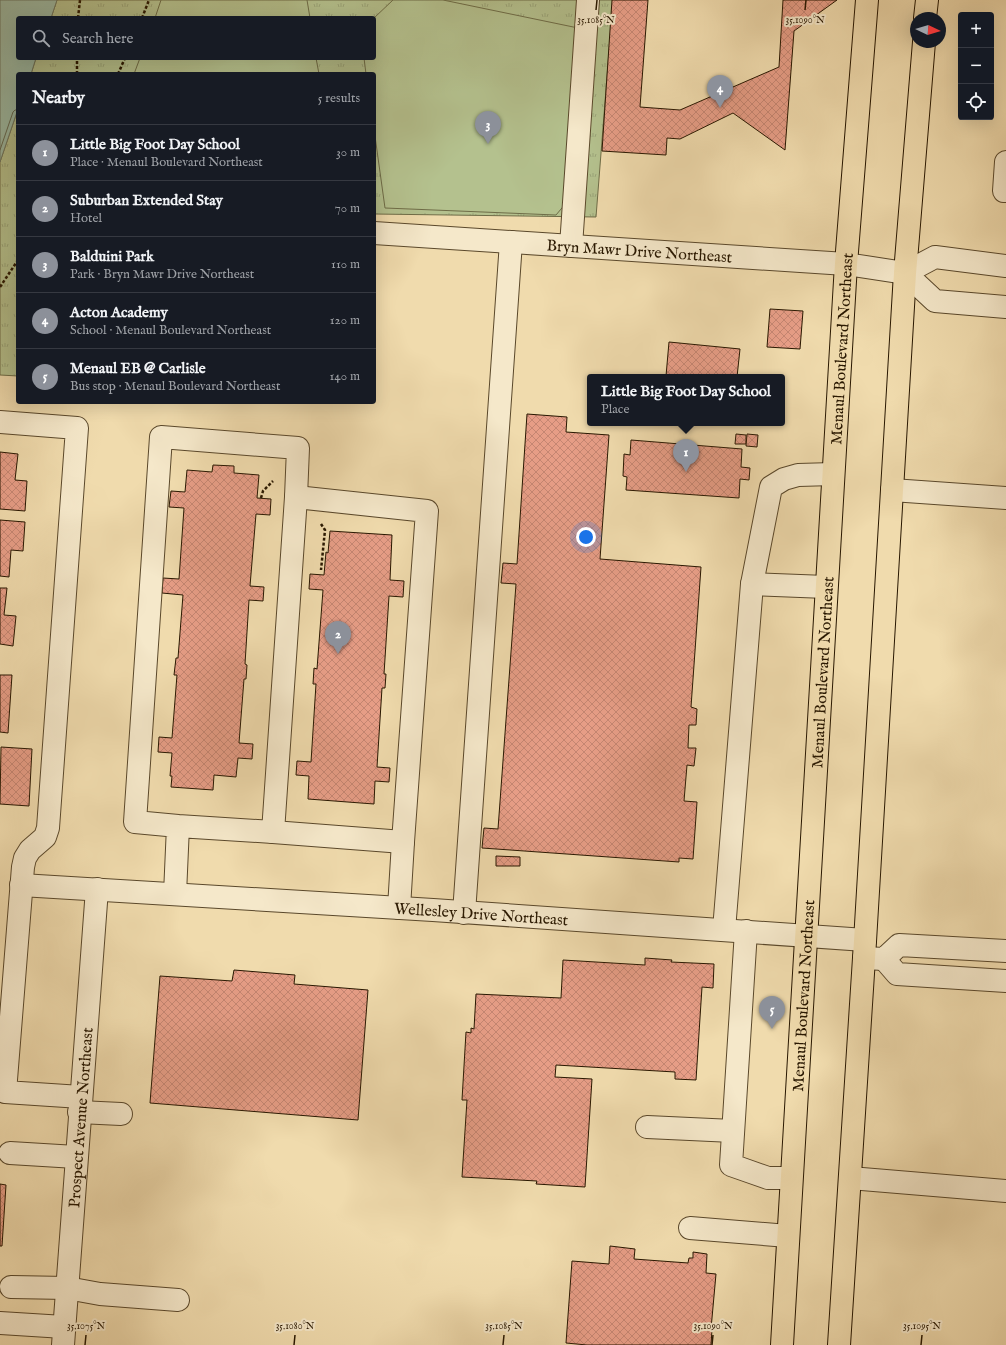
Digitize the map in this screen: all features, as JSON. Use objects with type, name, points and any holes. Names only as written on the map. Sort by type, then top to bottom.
[{"type":"main road","name":"Menaul Boulevard Northeast","points":[[782,1345],[805,935],[846,264],[867,0]]},
{"type":"main road","points":[[926,12],[927,0]]},
{"type":"main road","points":[[839,1345],[850,1178],[871,952],[892,490],[905,273],[924,48]]},
{"type":"street","points":[[571,246],[588,0]]},
{"type":"street","points":[[1006,162],[1004,191],[1006,191]]},
{"type":"street","name":"Bryn Mawr Drive Northeast","points":[[376,233],[846,264],[905,273]]},
{"type":"street","points":[[464,913],[511,242]]},
{"type":"street","points":[[1006,266],[935,257],[905,273],[935,301],[1006,307]]},
{"type":"street","points":[[0,422],[77,428],[48,828],[45,837],[30,850],[25,858],[21,885],[5,1092],[80,1104],[121,1114]]},
{"type":"street","points":[[273,832],[298,448],[161,437],[135,822],[403,842]]},
{"type":"street","points":[[724,930],[752,584],[772,487],[784,479],[798,475],[833,474]]},
{"type":"street","points":[[892,490],[1006,498]]},
{"type":"street","points":[[296,497],[427,511],[399,908]]},
{"type":"street","points":[[752,584],[826,587]]},
{"type":"street","points":[[175,894],[178,826]]},
{"type":"street","name":"Wellesley Drive Northeast","points":[[21,885],[805,935],[871,952]]},
{"type":"street","name":"Prospect Avenue Northeast","points":[[63,1336],[97,890]]},
{"type":"street","points":[[746,931],[731,1165],[768,1178],[791,1178]]},
{"type":"street","points":[[871,952],[899,944],[1006,951]]},
{"type":"street","points":[[871,952],[897,974],[1006,981]]},
{"type":"street","points":[[647,1126],[733,1131]]},
{"type":"street","points":[[10,1153],[76,1157]]},
{"type":"street","points":[[850,1178],[1006,1191]]},
{"type":"street","points":[[690,1228],[788,1236]]},
{"type":"street","points":[[11,1287],[67,1288],[100,1294],[178,1300]]},
{"type":"street","points":[[0,1323],[63,1336]]},
{"type":"path","points":[[78,16],[80,0]]},
{"type":"path","points":[[143,16],[149,0]]},
{"type":"path","points":[[77,72],[78,60]]},
{"type":"path","points":[[119,72],[124,60]]},
{"type":"path","points":[[0,287],[16,263]]},
{"type":"path","points":[[261,498],[263,491],[277,477]]},
{"type":"path","points":[[317,518],[325,530],[321,570]]},
{"type":"green space","points":[[57,0],[613,0],[596,217],[376,214],[376,72],[32,72],[35,60],[376,60],[376,16],[52,16]]},
{"type":"green space","points":[[161,0],[307,0],[310,16],[156,16]]},
{"type":"green space","points":[[393,0],[443,0],[583,29],[572,196],[556,215],[385,208],[376,143],[376,72],[366,72],[364,60],[376,60],[376,16]]},
{"type":"green space","points":[[139,60],[316,60],[319,72],[135,72]]},
{"type":"green space","points":[[16,115],[16,376],[0,375],[0,162]]},
{"type":"water","points":[[0,0],[57,0],[52,16],[16,16],[16,60],[35,60],[32,72],[16,72],[16,115],[0,162]]},
{"type":"building","points":[[612,0],[648,0],[640,107],[680,110],[779,67],[783,0],[837,0],[794,31],[785,150],[733,113],[680,139],[667,138],[666,155],[602,151]]},
{"type":"building","points":[[770,309],[803,311],[800,349],[767,347]]},
{"type":"building","points":[[669,342],[740,349],[737,374],[666,374]]},
{"type":"building","points":[[527,414],[567,417],[566,432],[609,435],[600,559],[701,567],[691,707],[697,709],[696,725],[689,725],[688,748],[696,748],[694,766],[687,765],[684,801],[697,802],[693,859],[679,858],[679,862],[482,848],[484,828],[498,829],[516,584],[501,583],[503,563],[517,564]]},
{"type":"building","points":[[736,434],[746,435],[746,444],[735,444]]},
{"type":"building","points":[[747,434],[758,435],[757,447],[746,446]]},
{"type":"building","points":[[631,440],[742,449],[741,467],[750,468],[749,480],[740,479],[739,498],[626,490],[627,477],[623,476],[624,454],[630,455]]},
{"type":"building","points":[[0,452],[18,454],[15,480],[27,481],[25,511],[0,509]]},
{"type":"building","points":[[213,465],[234,466],[234,473],[259,475],[257,498],[271,499],[270,515],[256,514],[250,586],[264,587],[263,601],[249,600],[245,664],[247,665],[246,679],[244,679],[239,743],[253,744],[252,759],[238,758],[236,777],[214,775],[213,790],[171,787],[172,776],[170,776],[172,753],[158,752],[159,737],[172,738],[177,675],[174,675],[176,658],[178,658],[183,595],[162,593],[163,578],[179,579],[184,508],[169,507],[171,491],[185,492],[187,470],[212,472]]},
{"type":"building","points":[[0,520],[25,522],[23,551],[11,550],[9,577],[0,576]]},
{"type":"building","points":[[330,531],[392,535],[390,580],[404,581],[403,597],[389,596],[384,674],[386,674],[385,688],[382,688],[377,767],[390,768],[389,782],[375,781],[374,804],[308,799],[309,776],[296,775],[297,761],[311,762],[316,684],[313,684],[314,668],[317,669],[323,590],[309,589],[310,574],[324,575]]},
{"type":"building","points":[[0,588],[7,588],[4,615],[16,616],[13,646],[0,644]]},
{"type":"building","points":[[0,675],[12,675],[8,733],[0,732]]},
{"type":"building","points":[[1,747],[32,749],[29,806],[0,804]]},
{"type":"building","points":[[496,856],[520,857],[520,866],[496,866]]},
{"type":"building","points":[[645,958],[672,960],[671,962],[714,964],[713,988],[702,987],[696,1080],[675,1079],[675,1072],[556,1065],[555,1077],[592,1079],[585,1187],[536,1184],[537,1181],[462,1177],[467,1100],[462,1100],[466,1032],[471,1033],[471,1028],[474,1029],[476,994],[561,998],[563,960],[645,965]]},
{"type":"building","points":[[234,970],[295,975],[294,984],[368,990],[358,1120],[150,1103],[160,976],[232,981]]},
{"type":"building","points":[[0,1184],[6,1185],[2,1246],[0,1246]]},
{"type":"building","points":[[610,1246],[635,1249],[634,1259],[688,1263],[689,1258],[693,1258],[693,1252],[707,1254],[706,1273],[716,1274],[711,1345],[587,1345],[566,1343],[572,1261],[609,1264]]},
{"type":"place","name":"Acton Academy","points":[[720,108]]},
{"type":"place","name":"Balduini Park","points":[[488,144]]},
{"type":"place","name":"Little Big Foot Day School","points":[[686,472]]},
{"type":"place","name":"Suburban Extended Stay","points":[[338,654]]},
{"type":"place","name":"Menaul EB @ Carlisle","points":[[772,1029]]}]
